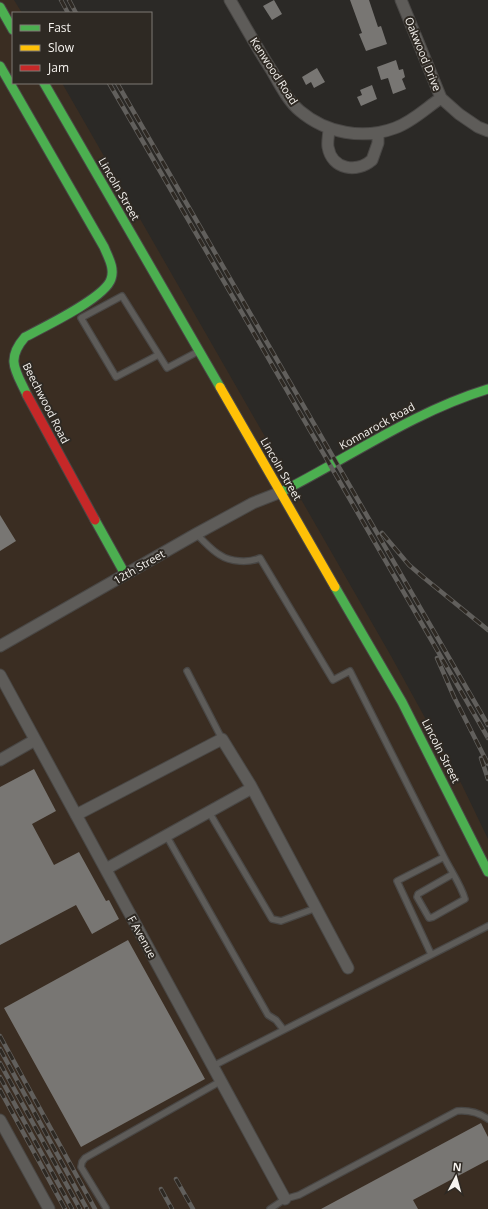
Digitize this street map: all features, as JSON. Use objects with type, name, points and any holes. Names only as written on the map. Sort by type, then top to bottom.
[{"type":"main road","points":[[0,8],[12,28]]},
{"type":"main road","name":"Beechwood Road","points":[[0,66],[104,247],[112,267],[111,280],[98,296],[25,337],[18,345],[14,354],[13,365],[32,404],[125,574]]},
{"type":"main road","name":"Lincoln Street","points":[[45,84],[402,702],[488,872]]},
{"type":"main road","name":"Konnarock Road","points":[[281,492],[416,417],[451,400],[488,389]]},
{"type":"street","name":"Kenwood Road","points":[[230,0],[257,47],[293,104],[309,117],[330,128],[351,133],[378,133],[396,128],[406,123],[441,98]]},
{"type":"street","name":"Oakwood Drive","points":[[401,0],[441,98],[459,114],[478,127],[488,131]]},
{"type":"street","points":[[330,128],[328,146],[332,158],[339,165],[348,168],[357,168],[372,160],[378,143],[378,133]]},
{"type":"street","name":"12th Street","points":[[0,646],[196,534],[253,503],[281,492]]},
{"type":"street","name":"F Avenue","points":[[0,675],[285,1199]]},
{"type":"street","points":[[76,815],[222,739],[252,788],[348,968]]},
{"type":"street","points":[[0,760],[35,740]]},
{"type":"street","points":[[106,869],[252,788]]},
{"type":"street","points":[[0,1120],[49,1209]]},
{"type":"lane","points":[[158,355],[116,377],[81,318],[122,296],[166,368],[199,351]]},
{"type":"lane","points":[[196,534],[220,556],[236,560],[253,561],[260,558],[332,680],[350,671],[453,874],[465,899],[430,918],[417,897],[418,894],[453,874]]},
{"type":"lane","points":[[187,672],[222,739]]},
{"type":"lane","points":[[210,812],[272,920],[281,921],[316,908]]},
{"type":"lane","points":[[166,835],[268,1015],[276,1020],[283,1029]]},
{"type":"lane","points":[[431,954],[397,881],[444,857]]},
{"type":"lane","points":[[213,1066],[283,1029],[488,926]]},
{"type":"lane","points":[[106,1208],[81,1167],[82,1162],[86,1158],[221,1081]]},
{"type":"lane","points":[[270,1209],[285,1199],[299,1196],[457,1111],[473,1111],[488,1119]]},
{"type":"shaded area","points":[[0,0],[14,0],[21,12],[12,12],[12,84],[63,84],[391,656],[462,785],[488,839],[488,1209],[0,1209]]},
{"type":"building","points":[[274,0],[282,14],[272,20],[263,6]]},
{"type":"building","points":[[350,0],[369,0],[378,27],[381,26],[387,44],[366,51],[359,34],[362,33]]},
{"type":"building","points":[[396,60],[399,70],[403,69],[405,77],[402,79],[406,89],[393,94],[388,78],[381,80],[377,67]]},
{"type":"building","points":[[317,68],[325,82],[314,88],[311,82],[306,85],[302,77]]},
{"type":"building","points":[[372,85],[377,99],[361,106],[357,97],[362,95],[360,90]]},
{"type":"building","points":[[0,515],[16,541],[0,551]]},
{"type":"building","points":[[34,769],[56,811],[32,824],[54,865],[79,852],[106,901],[109,900],[119,919],[92,934],[76,905],[0,945],[0,787]]},
{"type":"building","points":[[128,940],[205,1079],[81,1147],[4,1008]]},
{"type":"building","points":[[481,1123],[488,1137],[488,1160],[413,1200],[418,1209],[321,1209]]},
{"type":"railway","points":[[61,0],[67,12]]},
{"type":"railway","points":[[69,0],[75,12]]},
{"type":"railway","points":[[110,84],[488,738]]},
{"type":"railway","points":[[118,84],[488,725]]},
{"type":"railway","points":[[382,533],[409,565],[488,630]]},
{"type":"railway","points":[[437,658],[454,697],[488,764]]},
{"type":"railway","points":[[481,758],[488,779]]},
{"type":"railway","points":[[0,1036],[95,1209]]},
{"type":"railway","points":[[0,1049],[87,1209]]},
{"type":"railway","points":[[0,1063],[80,1209]]},
{"type":"railway","points":[[0,1077],[72,1209]]},
{"type":"railway","points":[[0,1090],[65,1209]]},
{"type":"railway","points":[[176,1179],[193,1209]]},
{"type":"railway","points":[[161,1189],[172,1209]]},
{"type":"traffic: fast","points":[[0,7],[12,28]]},
{"type":"traffic: fast","points":[[0,66],[104,247],[112,271],[111,279],[98,295],[73,311],[25,337],[19,345],[15,352],[14,366],[27,395]]},
{"type":"traffic: fast","points":[[45,84],[220,387]]},
{"type":"traffic: fast","points":[[281,492],[408,422],[460,399],[488,389]]},
{"type":"traffic: fast","points":[[95,520],[125,574]]},
{"type":"traffic: fast","points":[[335,587],[402,702],[488,872]]},
{"type":"traffic: slow","points":[[220,387],[335,587]]},
{"type":"traffic: jam","points":[[27,395],[95,520]]}]
